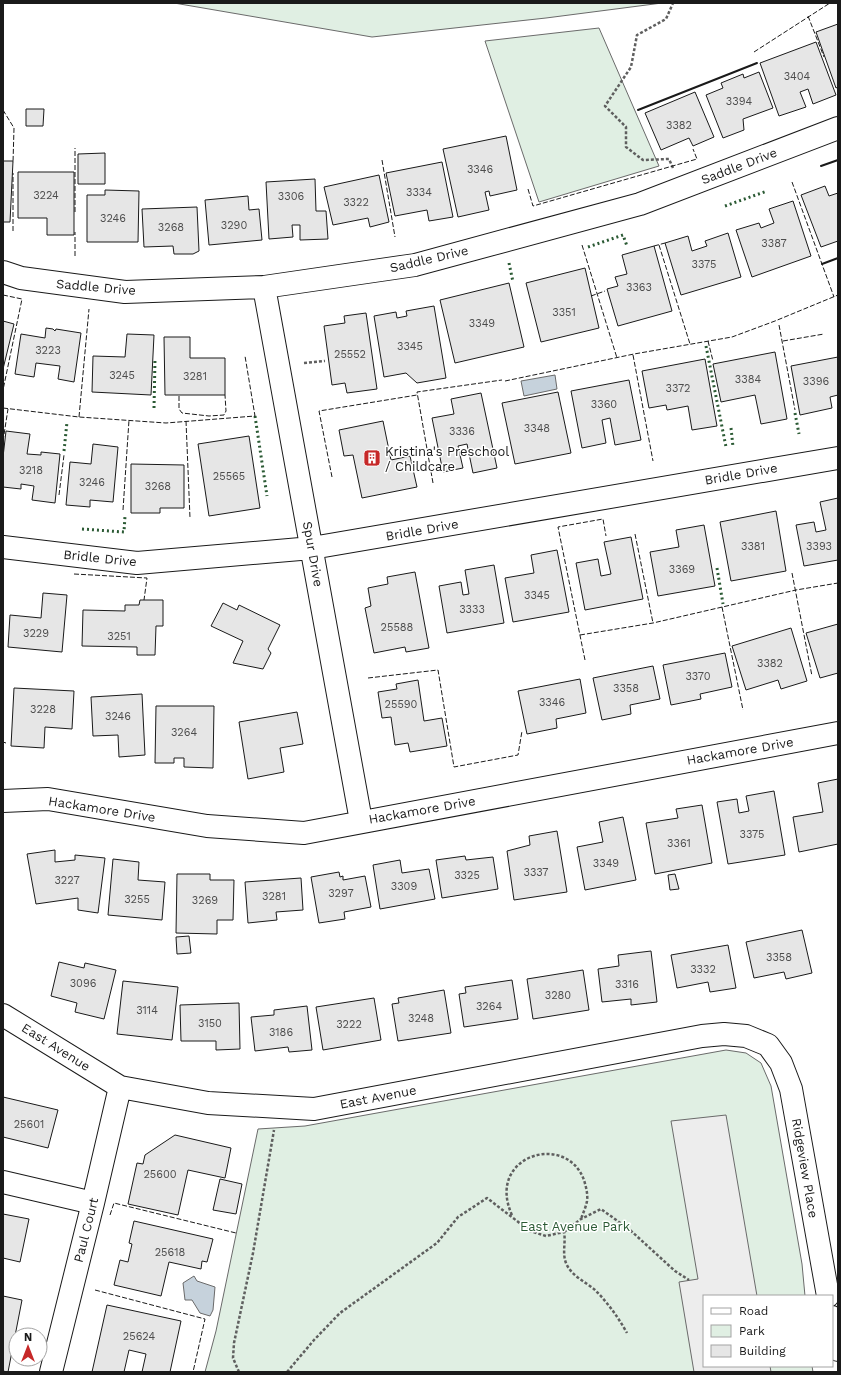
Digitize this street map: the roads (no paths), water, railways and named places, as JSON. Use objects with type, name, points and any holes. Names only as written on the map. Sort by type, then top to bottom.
[{"type":"street","name":"Saddle Drive","points":[[3,272],[21,278],[125,292],[264,287],[415,264],[640,204],[838,128]]},
{"type":"street","name":"Spur Drive","points":[[264,287],[362,821]]},
{"type":"street","name":"Bridle Drive","points":[[3,547],[137,563],[312,548],[838,458]]},
{"type":"street","name":"Hackamore Drive","points":[[3,802],[48,799],[207,826],[304,833],[838,733]]},
{"type":"street","name":"East Avenue","points":[[3,1015],[120,1087],[208,1104],[314,1109],[702,1036],[724,1034],[746,1036],[768,1045]]},
{"type":"street","name":"Ridgeview Place","points":[[768,1045],[781,1063],[791,1089],[828,1295]]},
{"type":"street","name":"Paul Court","points":[[51,1372],[120,1087]]},
{"type":"street","points":[[3,1182],[93,1203]]},
{"type":"street","points":[[833,1322],[838,1350]]},
{"type":"place","name":"Kristina's Preschool / Childcare","points":[[372,458]]},
{"type":"park label","name":"East Avenue Park","points":[[575,1226]]}]
